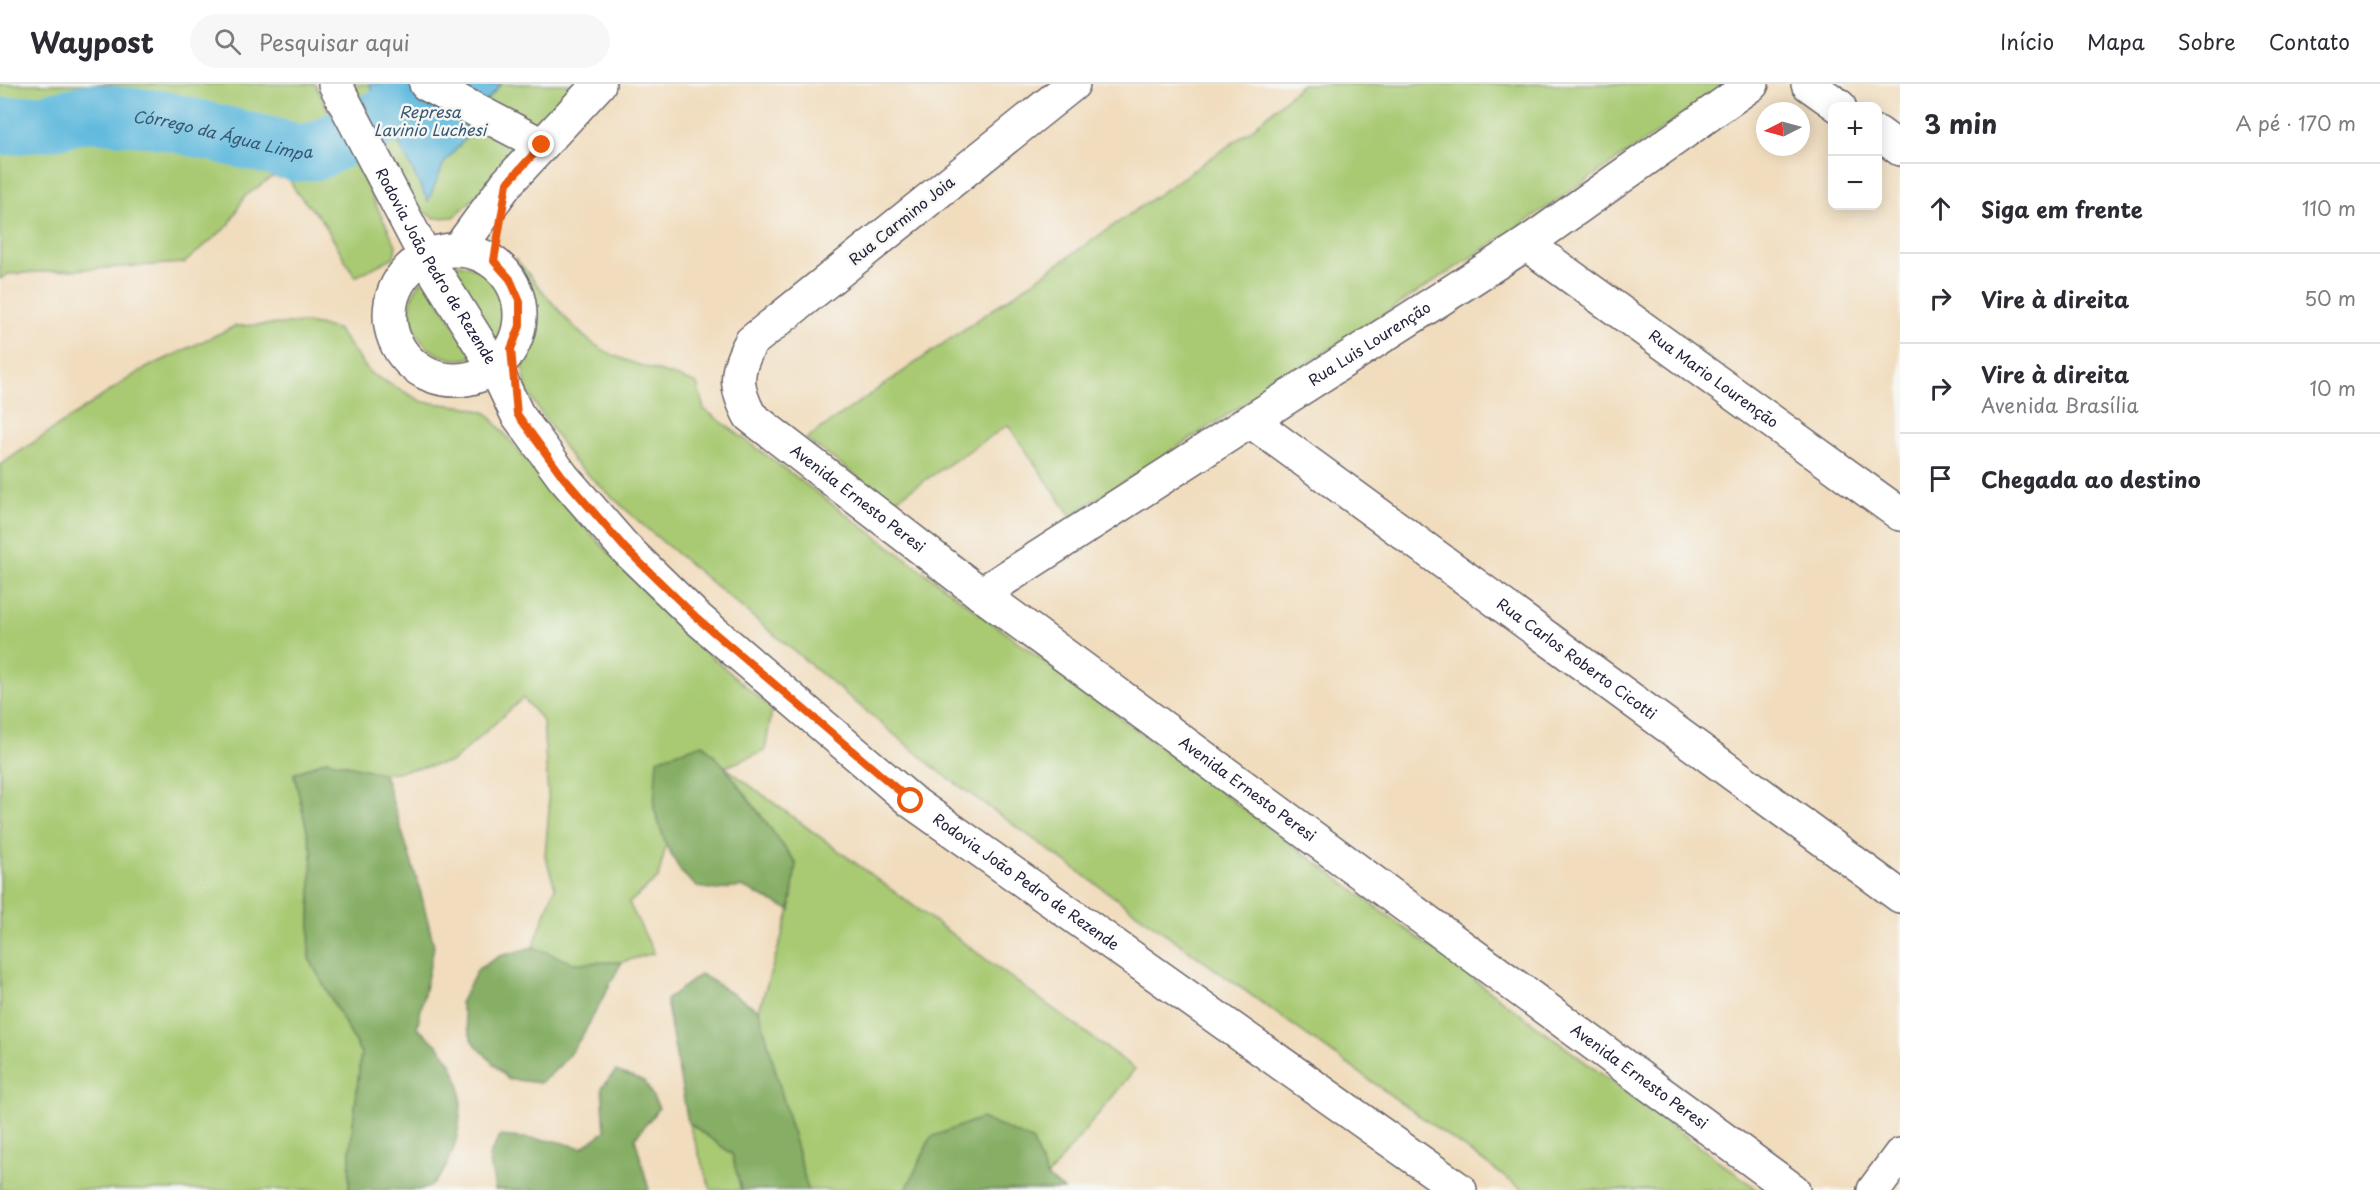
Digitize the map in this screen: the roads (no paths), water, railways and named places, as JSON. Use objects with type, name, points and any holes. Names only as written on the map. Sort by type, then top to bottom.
[{"type":"street","name":"Rodovia João Pedro de Rezende","points":[[335,84],[407,219],[434,257],[517,414],[563,477],[624,547],[697,618],[911,801],[1460,1190]]},
{"type":"street","points":[[426,84],[542,145]]},
{"type":"street","points":[[434,257],[472,251],[494,261],[510,279],[520,302],[520,326],[492,365],[443,380],[418,370],[399,350],[389,324],[391,297],[507,183],[599,84]]},
{"type":"street","name":"Rua Carmino Joia","points":[[739,364],[752,342],[1073,84]]},
{"type":"street","name":"Rua Luis Lourenção","points":[[981,594],[1526,244],[1752,84]]},
{"type":"street","points":[[1808,84],[1833,102]]},
{"type":"street","points":[[1882,136],[1900,149]]},
{"type":"street","points":[[494,261],[507,183]]},
{"type":"street","name":"Rua Mario Lourenção","points":[[1526,244],[1900,514]]},
{"type":"street","name":"Avenida Ernesto Peresi","points":[[739,364],[738,395],[750,416],[981,594],[1793,1190]]},
{"type":"street","name":"Rua Carlos Roberto Cicotti","points":[[1252,422],[1900,896]]},
{"type":"street","points":[[1874,1190],[1900,1155]]},
{"type":"water","name":"Represa Lavinio Luchesi","points":[[369,84],[501,84],[480,108],[465,139],[444,163],[428,201]]},
{"type":"waterway","name":"Córrego da Água Limpa","points":[[0,127],[48,122],[88,113],[158,119],[298,153],[317,151],[416,100],[426,84]]}]
